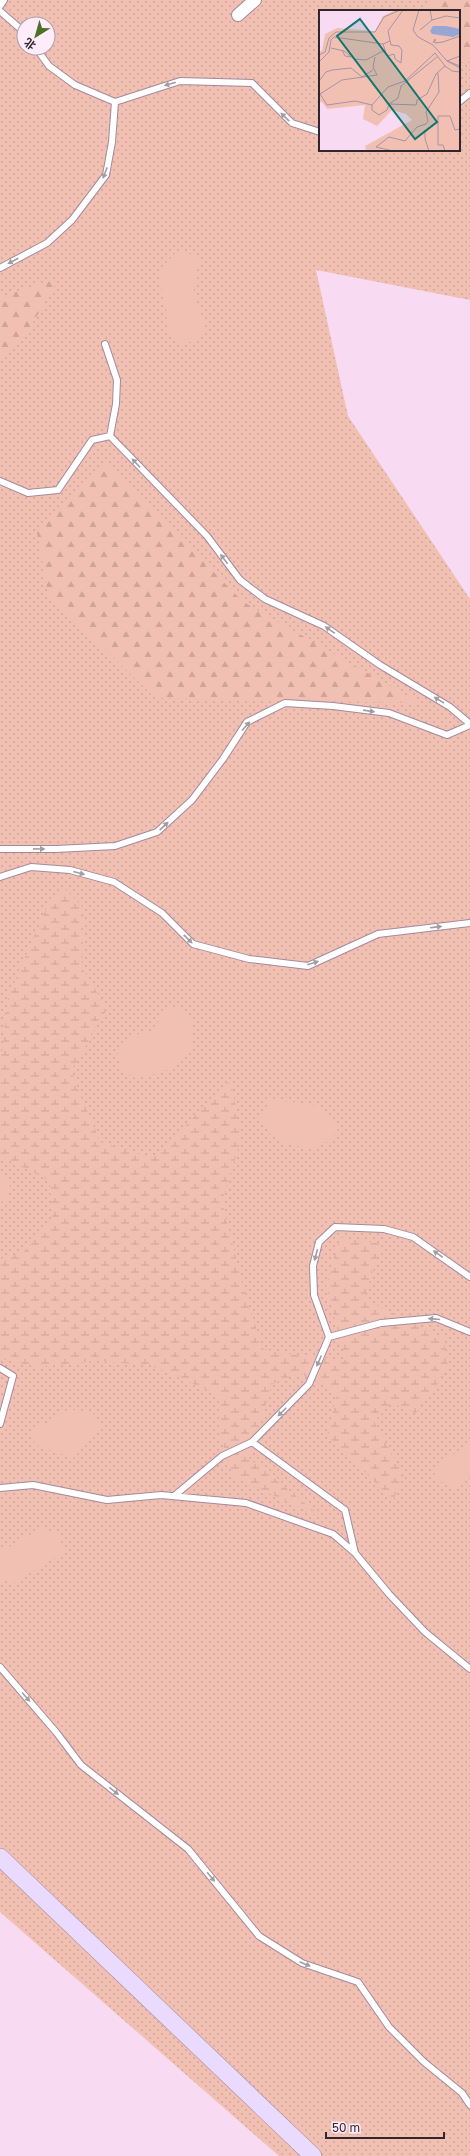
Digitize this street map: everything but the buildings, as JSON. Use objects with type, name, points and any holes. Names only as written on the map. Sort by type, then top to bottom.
[{"type":"street","points":[[238,15],[255,0]]},
{"type":"street","points":[[0,1857],[313,2156]]},
{"type":"lane","points":[[0,6],[4,0]]},
{"type":"lane","points":[[0,11],[16,25]]},
{"type":"lane","points":[[42,56],[49,66],[76,85],[115,102],[180,81],[252,83],[292,123],[319,132]]},
{"type":"lane","points":[[460,101],[470,94]]},
{"type":"lane","points":[[0,268],[47,243],[72,220],[106,175],[112,142],[115,102]]},
{"type":"lane","points":[[105,344],[117,380],[116,404],[110,436]]},
{"type":"lane","points":[[0,481],[28,493],[58,490],[92,440],[110,436]]},
{"type":"lane","points":[[0,849],[56,849],[115,846],[157,832],[192,800],[223,759],[247,722],[285,703],[333,706],[390,713],[447,735],[470,724],[450,707],[380,665],[324,626],[265,599],[240,580],[207,536],[110,436]]},
{"type":"lane","points":[[0,877],[31,867],[70,870],[114,882],[162,913],[193,944],[249,958],[308,966],[378,934],[470,923]]},
{"type":"lane","points":[[174,1496],[222,1456],[252,1442],[309,1384],[329,1337],[314,1294],[313,1266],[319,1242],[335,1227],[384,1229],[413,1237],[470,1276]]},
{"type":"lane","points":[[329,1337],[381,1323],[436,1318],[470,1332]]},
{"type":"lane","points":[[0,1368],[13,1376],[0,1424]]},
{"type":"lane","points":[[252,1442],[345,1510],[355,1553]]},
{"type":"lane","points":[[0,1488],[33,1485],[107,1500],[161,1494],[246,1504],[332,1534],[355,1553],[389,1594],[425,1632],[470,1669]]},
{"type":"lane","points":[[0,1667],[56,1732],[80,1765],[188,1849],[259,1936],[302,1963],[358,1982],[389,2027],[424,2062],[462,2093],[470,2105]]},
{"type":"green space","points":[[0,0],[470,0],[470,300],[316,270],[348,416],[470,599],[470,2156],[279,2156],[0,1912]]},
{"type":"green space","points":[[430,0],[470,0],[470,60],[460,63],[460,10],[425,10]]},
{"type":"green space","points":[[184,251],[200,259],[195,281],[194,294],[204,322],[201,334],[197,341],[177,344],[167,331],[166,309],[159,279],[162,267],[174,254]]},
{"type":"green space","points":[[59,278],[30,328],[0,359],[0,297]]},
{"type":"green space","points":[[106,461],[242,601],[420,703],[155,698],[48,595],[37,532]]},
{"type":"green space","points":[[64,888],[84,908],[82,967],[107,1009],[71,1071],[100,1142],[153,1158],[231,1080],[241,1139],[222,1201],[244,1290],[263,1349],[302,1356],[346,1360],[326,1287],[340,1237],[382,1244],[364,1299],[444,1338],[448,1370],[416,1413],[391,1403],[374,1422],[404,1475],[393,1500],[327,1435],[337,1393],[299,1373],[272,1384],[249,1458],[323,1518],[234,1477],[221,1439],[219,1395],[150,1365],[94,1361],[38,1367],[0,1359],[0,1259],[23,1253],[52,1221],[50,1181],[0,1156],[0,1068],[8,997],[46,909]]},
{"type":"green space","points":[[171,1005],[185,1012],[193,1024],[192,1041],[189,1051],[179,1063],[173,1067],[158,1073],[135,1078],[121,1068],[117,1055],[130,1036],[151,1031]]},
{"type":"green space","points":[[269,1100],[310,1104],[318,1107],[333,1118],[339,1128],[329,1141],[312,1148],[291,1145],[271,1136],[261,1119]]},
{"type":"green space","points":[[0,1172],[11,1181],[8,1198],[0,1203]]},
{"type":"green space","points":[[69,1409],[94,1414],[102,1426],[74,1458],[34,1445],[33,1429],[49,1422]]},
{"type":"green space","points":[[470,1442],[470,1477],[455,1491],[433,1476],[443,1462]]},
{"type":"green space","points":[[43,1527],[58,1535],[65,1552],[13,1583],[1,1580],[0,1552]]}]
